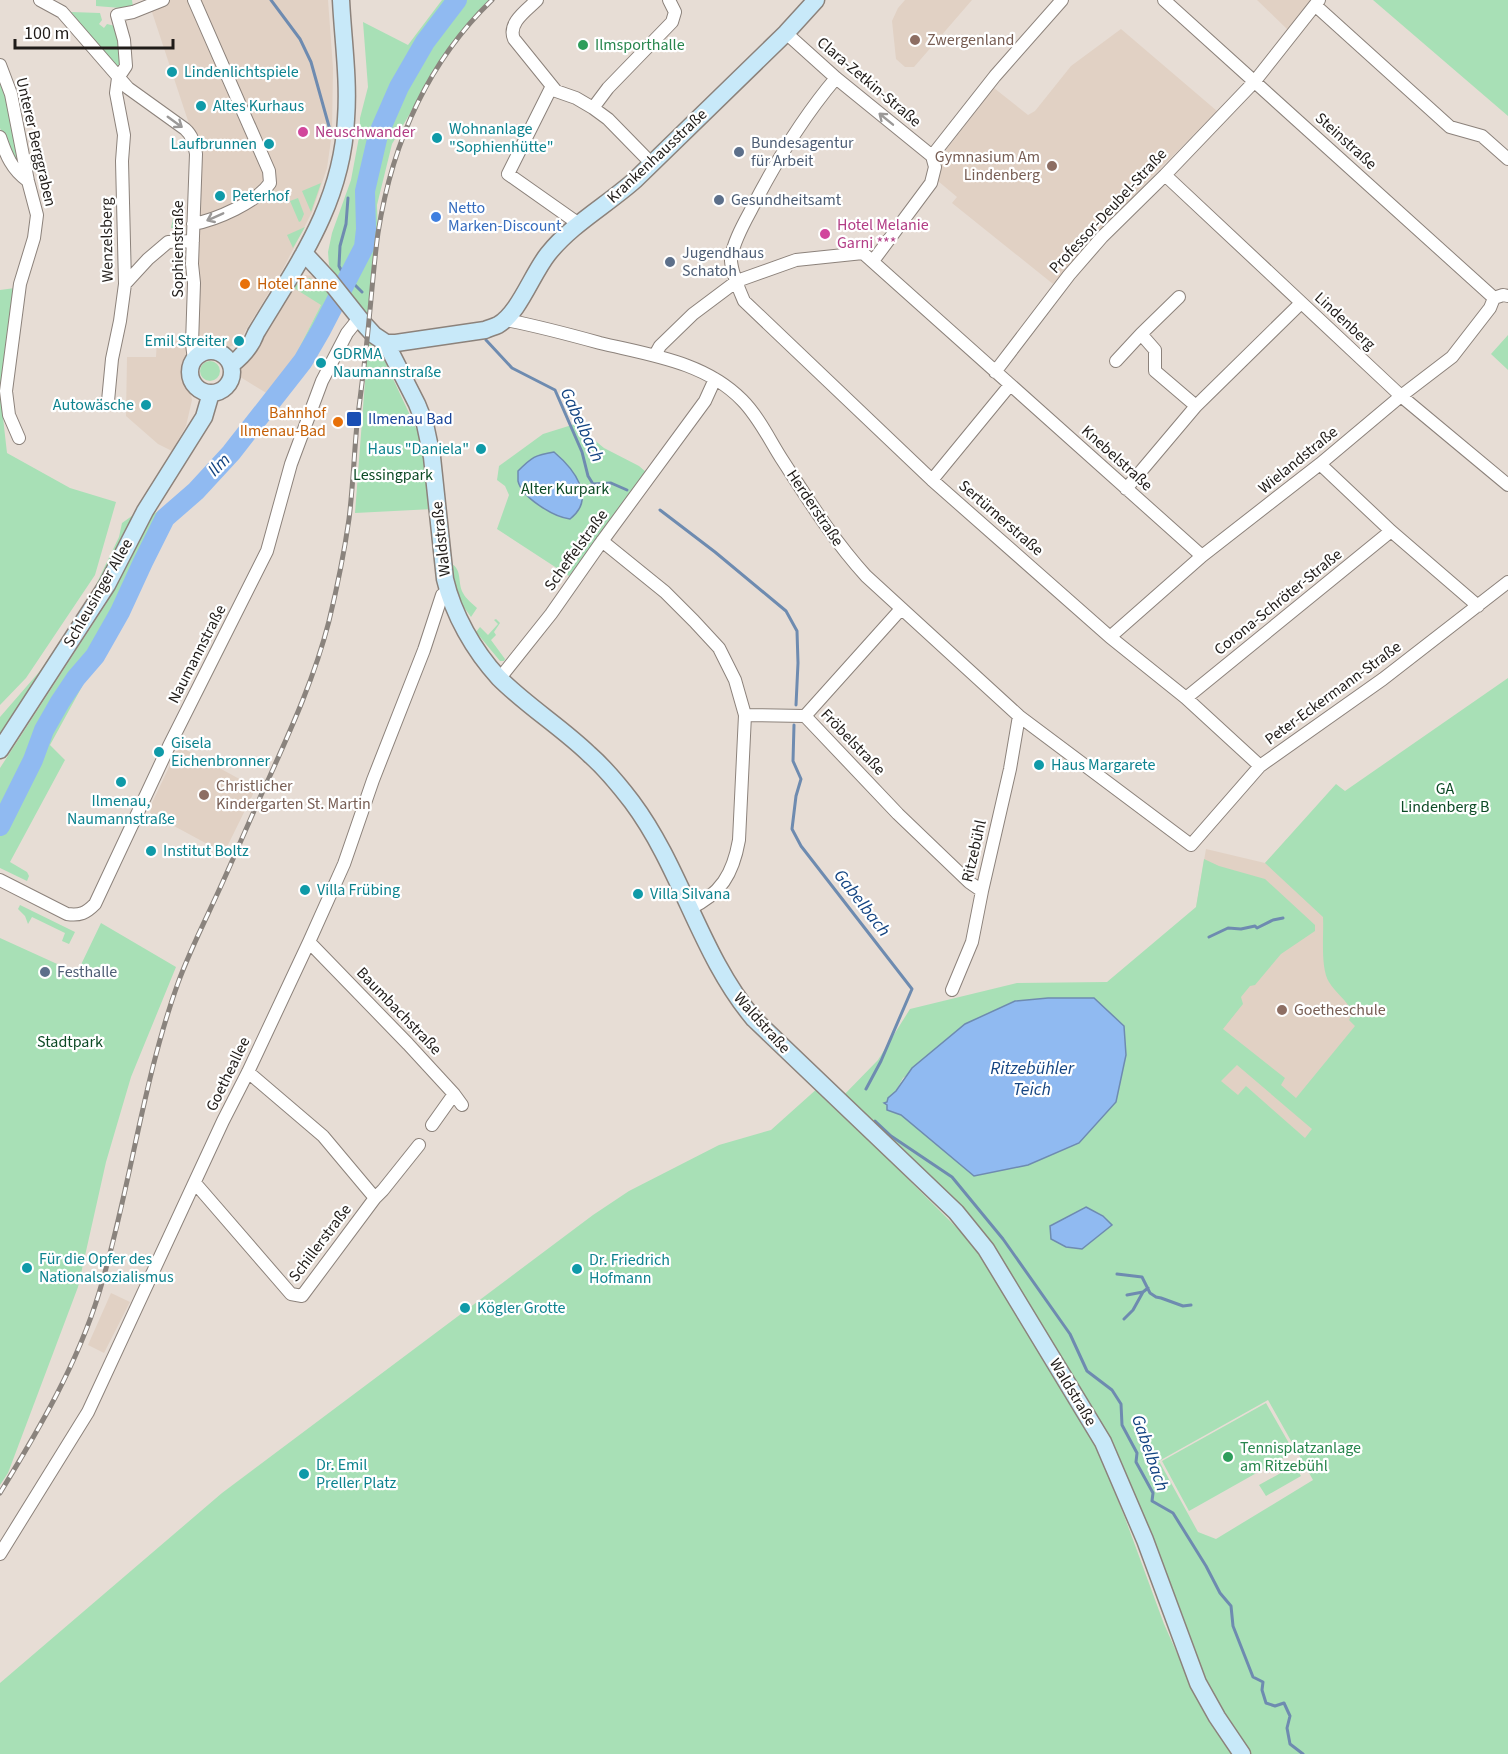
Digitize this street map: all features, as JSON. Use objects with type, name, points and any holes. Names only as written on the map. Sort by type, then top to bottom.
[{"type":"street","points":[[40,0],[62,12],[118,78]]},
{"type":"street","name":"Wenzelsberg","points":[[108,401],[112,358],[125,284],[122,161],[124,135],[116,93],[118,78],[126,66],[124,40],[117,15],[133,12],[163,0]]},
{"type":"street","points":[[193,224],[204,222],[255,198],[270,183],[269,171],[194,0]]},
{"type":"street","points":[[228,360],[246,351],[304,253],[319,227],[339,172],[344,145],[347,102],[341,0]]},
{"type":"street","points":[[537,0],[513,26],[514,39],[556,91],[576,98],[608,119],[652,164]]},
{"type":"street","points":[[593,108],[608,88],[672,22],[675,12],[669,0]]},
{"type":"street","name":"Krankenhausstraße","points":[[506,318],[547,255],[562,238],[620,194],[786,33],[816,0]]},
{"type":"street","points":[[656,356],[660,346],[693,314],[736,281],[796,260],[862,253],[873,261],[931,183],[935,167],[932,156],[995,76],[1062,0]]},
{"type":"street","name":"Steinstraße","points":[[1164,0],[1494,298]]},
{"type":"street","points":[[1318,3],[1450,127],[1482,136],[1508,159]]},
{"type":"street","name":"Professor-Deubel-Straße","points":[[995,372],[1069,275],[1102,237],[1255,81],[1318,3]]},
{"type":"street","name":"Clara-Zetkin-Straße","points":[[786,33],[836,78],[932,156]]},
{"type":"street","name":"Unterer Berggraben","points":[[0,65],[11,94],[37,215],[34,238],[20,284],[6,391],[9,415],[19,438]]},
{"type":"street","name":"Sophienstraße","points":[[118,78],[190,134],[193,139],[196,154],[192,264],[194,360]]},
{"type":"street","points":[[736,281],[731,261],[746,220],[772,170],[794,135],[836,78]]},
{"type":"street","points":[[552,86],[508,174],[579,224]]},
{"type":"street","points":[[0,136],[7,157],[18,175],[28,181]]},
{"type":"street","name":"Lindenberg","points":[[1165,175],[1401,396],[1508,485]]},
{"type":"street","points":[[125,284],[148,259],[168,242],[193,241]]},
{"type":"street","name":"Waldstraße","points":[[304,253],[374,335],[386,343],[417,404],[429,440],[436,483],[445,579],[467,634],[488,665],[500,678],[520,698],[590,754],[632,803],[656,841],[725,979],[754,1019],[956,1212],[986,1249],[1103,1442],[1145,1540],[1198,1683],[1242,1754]]},
{"type":"street","name":"Knebelstraße","points":[[873,261],[1202,556]]},
{"type":"street","name":"Sertürnerstraße","points":[[736,281],[744,301],[932,480],[1110,637],[1186,698],[1260,766]]},
{"type":"street","points":[[1494,298],[1508,296]]},
{"type":"street","points":[[1116,361],[1179,297]]},
{"type":"street","name":"Wielandstraße","points":[[1110,637],[1202,556],[1452,357],[1490,308],[1494,298]]},
{"type":"street","points":[[1126,489],[1196,406],[1301,303]]},
{"type":"street","name":"Naumannstraße","points":[[0,880],[67,914],[86,913],[95,904],[169,746],[267,551],[291,464],[319,388],[331,361],[359,318]]},
{"type":"street","points":[[386,343],[485,330],[506,318]]},
{"type":"street","name":"Herderstraße","points":[[506,318],[656,356],[701,370],[730,389],[743,401],[759,423],[843,551],[866,576],[1019,716],[1191,845]]},
{"type":"street","points":[[1141,334],[1155,350],[1155,371],[1196,406]]},
{"type":"street","points":[[194,360],[198,355],[208,351],[216,351],[228,360],[231,377],[226,386],[219,391],[203,390]]},
{"type":"street","name":"Schleusinger Allee","points":[[0,750],[107,585],[145,511],[193,434],[203,390],[191,380],[190,367],[194,360]]},
{"type":"street","name":"Scheffelstraße","points":[[500,678],[551,614],[705,401],[715,379]]},
{"type":"street","points":[[932,480],[1010,385]]},
{"type":"street","points":[[1320,464],[1391,531],[1478,606]]},
{"type":"street","name":"Corona-Schröter-Straße","points":[[1186,698],[1391,531]]},
{"type":"street","points":[[602,541],[665,592],[718,648],[735,680],[745,715],[737,853],[726,880],[716,893],[689,909]]},
{"type":"street","name":"Peter-Eckermann-Straße","points":[[1191,845],[1260,766],[1383,678],[1508,582]]},
{"type":"street","name":"Goetheallee","points":[[0,1554],[88,1412],[223,1120],[309,942],[344,864],[442,596],[448,591]]},
{"type":"street","name":"Fröbelstraße","points":[[901,609],[804,716],[898,814],[969,882],[982,891]]},
{"type":"street","points":[[745,715],[804,716]]},
{"type":"street","name":"Ritzebühl","points":[[952,990],[972,942],[1010,769],[1019,716]]},
{"type":"street","name":"Baumbachstraße","points":[[309,942],[462,1105]]},
{"type":"street","points":[[248,1072],[323,1136],[375,1198]]},
{"type":"street","points":[[432,1125],[454,1094]]},
{"type":"street","name":"Schillerstraße","points":[[195,1183],[291,1294],[302,1296],[375,1198],[419,1145]]},
{"type":"shaded area","points":[[148,0],[328,0],[333,68],[332,133],[327,168],[312,212],[283,269],[240,340],[235,345],[223,349],[208,347],[198,349],[190,357],[186,369],[192,400],[186,426],[172,451],[158,444],[126,416],[127,357],[156,357],[157,340],[186,341],[196,145]]},
{"type":"shaded area","name":"Zwergenland","points":[[905,0],[972,0],[914,67],[905,67],[896,59],[892,21]]},
{"type":"shaded area","points":[[1257,0],[1311,0],[1289,31]]},
{"type":"shaded area","name":"Gymnasium Am Lindenberg","points":[[1121,29],[1217,111],[1095,235],[1053,284],[952,203],[957,197],[938,181],[945,151],[994,88],[1028,115],[1035,111],[1071,66]]},
{"type":"shaded area","points":[[305,275],[315,276],[327,284],[321,305],[291,364],[268,394],[237,375],[292,287]]},
{"type":"shaded area","name":"Christlicher Kindergarten St. Martin","points":[[179,746],[256,788],[224,853],[150,813],[152,803]]},
{"type":"shaded area","name":"Goetheschule","points":[[1287,839],[1438,980],[1295,1199],[1182,1096],[1196,907],[1206,849],[1265,863]]},
{"type":"shaded area","points":[[111,1293],[130,1302],[104,1353],[88,1345]]},
{"type":"green space","points":[[96,0],[132,0],[133,7],[96,6]]},
{"type":"green space","points":[[442,0],[492,0],[445,54],[392,144],[377,205],[378,234],[370,316],[344,288],[329,265],[328,252],[332,233],[351,180],[360,132],[360,118],[368,87],[363,22],[408,45]]},
{"type":"green space","points":[[1373,0],[1508,0],[1508,116]]},
{"type":"green space","points":[[71,12],[100,13],[102,20],[99,24],[104,28],[107,24],[115,26],[122,54],[118,70]]},
{"type":"green space","points":[[0,74],[8,96],[24,172],[6,143],[0,128]]},
{"type":"green space","points":[[321,183],[311,212],[302,191]]},
{"type":"green space","points":[[298,198],[304,214],[299,222],[290,201]]},
{"type":"green space","points":[[176,203],[181,204],[181,227],[187,229],[171,228]]},
{"type":"green space","points":[[305,227],[293,248],[287,235]]},
{"type":"green space","points":[[309,278],[331,293],[341,306],[313,355],[248,445],[171,521],[115,639],[84,683],[50,745],[65,760],[10,862],[27,872],[29,876],[27,881],[0,868],[0,768],[106,604],[151,516],[169,506],[200,480],[291,364],[321,305],[294,288],[298,283]]},
{"type":"green space","points":[[15,288],[1,400],[7,453],[70,488],[116,502],[95,575],[26,678],[0,705],[0,290]]},
{"type":"green space","points":[[1508,335],[1508,370],[1491,354]]},
{"type":"green space","name":"Lessingpark","points":[[368,342],[381,353],[422,441],[433,509],[355,513]]},
{"type":"green space","points":[[210,361],[217,364],[220,371],[217,378],[210,381],[203,378],[200,371],[203,364]]},
{"type":"green space","name":"Alter Kurpark","points":[[575,424],[604,448],[646,472],[569,576],[497,529],[509,495],[505,486],[497,480],[499,466],[543,434]]},
{"type":"green space","points":[[136,513],[101,585],[0,739],[0,717],[40,671],[92,593],[119,537],[122,523]]},
{"type":"green space","points":[[450,563],[457,569],[464,595],[477,608],[471,617],[453,592]]},
{"type":"green space","points":[[494,620],[500,623],[494,632],[496,635],[491,640],[505,659],[504,661],[500,661],[476,632],[480,627],[488,635],[498,624]]},
{"type":"green space","name":"GA Lindenberg B","points":[[1508,678],[1508,1754],[1249,1754],[1201,1675],[1124,1479],[994,1248],[841,1098],[878,1060],[910,1009],[1017,983],[1107,982],[1196,907],[1204,859],[1219,866],[1265,879],[1315,925],[1315,931],[1281,954],[1255,985],[1250,986],[1241,997],[1243,1004],[1223,1029],[1285,1078],[1281,1085],[1296,1098],[1355,1026],[1349,1020],[1353,1012],[1331,986],[1326,976],[1323,960],[1323,917],[1265,863],[1336,784],[1345,791]],"holes":[[[1094,998],[1126,1055],[1116,1102],[925,1134],[901,1115],[887,1110],[888,1098],[896,1091],[903,1078],[1015,1001]],[[1237,1065],[1312,1129],[1305,1138],[1246,1086],[1238,1095],[1221,1081]],[[1268,1400],[1313,1480],[1216,1539],[1198,1532],[1159,1461]]]},
{"type":"green space","points":[[20,905],[75,932],[69,944],[62,941],[65,933],[32,917],[28,924],[25,916],[18,909]]},
{"type":"green space","name":"Stadtpark","points":[[101,923],[176,967],[131,1077],[106,1162],[78,1287],[8,1473],[0,1485],[0,938],[77,973]]},
{"type":"green space","points":[[819,1087],[966,1237],[1014,1303],[1097,1448],[1164,1624],[1197,1698],[1236,1754],[0,1754],[0,1683],[222,1493],[593,1215],[629,1191],[719,1145],[771,1130]]},
{"type":"green space","name":"Tennisplatzanlage am Ritzebühl","points":[[1266,1403],[1294,1452],[1189,1511],[1162,1461]]},
{"type":"green space","points":[[1295,1465],[1301,1476],[1266,1496],[1259,1485]]},
{"type":"water","points":[[554,452],[569,467],[580,484],[582,502],[578,511],[570,519],[556,515],[540,506],[526,494],[518,481],[518,471],[534,457]]},
{"type":"water","name":"Ritzebühler Teich","points":[[1094,998],[1124,1026],[1126,1055],[1116,1102],[1079,1143],[1028,1165],[974,1176],[901,1115],[887,1110],[887,1105],[884,1103],[896,1091],[912,1068],[965,1024],[1015,1001]]},
{"type":"water","points":[[1086,1207],[1103,1216],[1112,1225],[1082,1249],[1066,1247],[1051,1239],[1050,1226]]},
{"type":"waterway","points":[[271,0],[300,39],[311,62],[330,130]]},
{"type":"waterway","name":"Ilm","points":[[0,826],[33,760],[44,730],[76,678],[95,656],[120,612],[165,518],[196,491],[231,453],[303,361],[321,330],[364,247],[365,191],[378,135],[399,87],[425,42],[457,0]]},
{"type":"waterway","points":[[347,282],[339,266],[348,198]]},
{"type":"waterway","name":"Gabelbach","points":[[348,278],[362,292]]},
{"type":"waterway","name":"Gabelbach","points":[[486,340],[512,368],[555,390],[593,484],[611,483],[627,490]]},
{"type":"waterway","name":"Gabelbach","points":[[660,510],[786,611],[797,631],[796,705]]},
{"type":"waterway","name":"Gabelbach","points":[[794,725],[793,761],[801,779],[796,796],[792,829],[801,846],[912,989],[881,1061],[866,1089]]},
{"type":"waterway","points":[[1209,937],[1228,928],[1241,929],[1255,926],[1257,928],[1283,918]]},
{"type":"waterway","name":"Gabelbach","points":[[875,1121],[891,1136],[952,1177],[1003,1239],[1070,1334],[1087,1371],[1112,1390],[1121,1404],[1122,1425],[1137,1453],[1136,1462],[1153,1493],[1152,1501],[1173,1513],[1220,1593],[1231,1606],[1233,1626],[1253,1677],[1263,1682],[1262,1690],[1266,1703],[1275,1706],[1284,1703],[1290,1716],[1287,1728],[1290,1744],[1303,1754]]},
{"type":"waterway","points":[[1117,1274],[1142,1277],[1150,1293],[1156,1297],[1183,1306],[1191,1305]]},
{"type":"waterway","points":[[1124,1319],[1148,1288]]},
{"type":"waterway","points":[[1127,1295],[1143,1292]]},
{"type":"railway","points":[[0,1493],[56,1396],[90,1320],[110,1254],[155,1059],[178,983],[294,720],[310,681],[329,621],[349,519],[378,233],[384,200],[403,137],[431,78],[449,50],[492,0]]},
{"type":"place","name":"Zwergenland","points":[[915,40]]},
{"type":"place","name":"Ilmsporthalle","points":[[583,45]]},
{"type":"place","name":"Lindenlichtspiele","points":[[172,72]]},
{"type":"place","name":"Altes Kurhaus","points":[[201,106]]},
{"type":"place","name":"Neuschwander","points":[[303,132]]},
{"type":"place","name":"Wohnanlage \"Sophienhütte\"","points":[[437,138]]},
{"type":"place","name":"Laufbrunnen","points":[[269,144]]},
{"type":"place","name":"Bundesagentur für Arbeit","points":[[739,152]]},
{"type":"place","name":"Gymnasium Am Lindenberg","points":[[1052,166]]},
{"type":"place","name":"Peterhof","points":[[220,196]]},
{"type":"place","name":"Gesundheitsamt","points":[[719,200]]},
{"type":"place","name":"Netto Marken-Discount","points":[[436,217]]},
{"type":"place","name":"Hotel Melanie Garni ***","points":[[825,234]]},
{"type":"place","name":"Jugendhaus Schatoh","points":[[670,262]]},
{"type":"place","name":"Hotel Tanne","points":[[245,284]]},
{"type":"place","name":"Emil Streiter","points":[[239,341]]},
{"type":"place","name":"GDRMA Naumannstraße","points":[[321,363]]},
{"type":"place","name":"Autowäsche","points":[[146,405]]},
{"type":"place","name":"Ilmenau Bad","points":[[354,419]]},
{"type":"place","name":"Bahnhof Ilmenau-Bad","points":[[338,422]]},
{"type":"place","name":"Haus \"Daniela\"","points":[[481,449]]},
{"type":"place","name":"Gisela Eichenbronner","points":[[159,752]]},
{"type":"place","name":"Haus Margarete","points":[[1039,765]]},
{"type":"place","name":"Ilmenau, Naumannstraße","points":[[121,782]]},
{"type":"place","name":"Christlicher Kindergarten St. Martin","points":[[204,795]]},
{"type":"place","name":"Institut Boltz","points":[[151,851]]},
{"type":"place","name":"Villa Frübing","points":[[305,890]]},
{"type":"place","name":"Villa Silvana","points":[[638,894]]},
{"type":"place","name":"Festhalle","points":[[45,972]]},
{"type":"place","name":"Goetheschule","points":[[1282,1010]]},
{"type":"place","name":"Für die Opfer des Nationalsozialismus","points":[[27,1268]]},
{"type":"place","name":"Dr. Friedrich Hofmann","points":[[577,1269]]},
{"type":"place","name":"Kögler Grotte","points":[[465,1308]]},
{"type":"place","name":"Tennisplatzanlage am Ritzebühl","points":[[1228,1457]]},
{"type":"place","name":"Dr. Emil Preller Platz","points":[[304,1474]]}]
